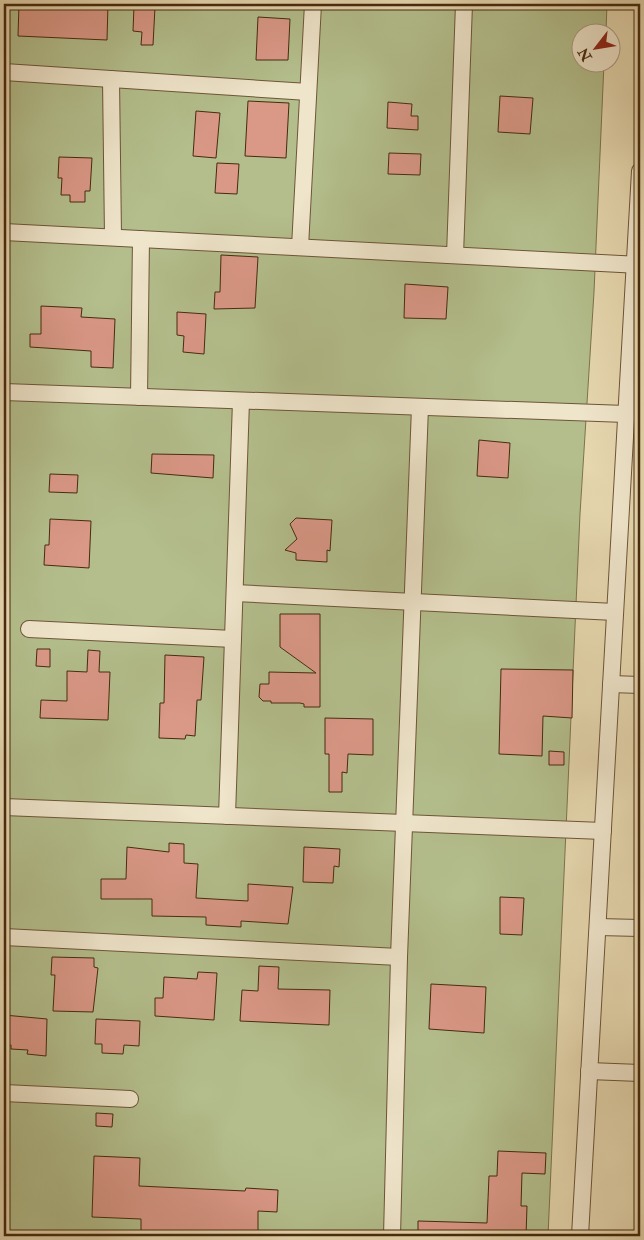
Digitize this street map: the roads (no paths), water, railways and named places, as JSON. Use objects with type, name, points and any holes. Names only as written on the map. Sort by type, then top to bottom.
[{"type":"street","points":[[300,247],[312,4]]},
{"type":"street","points":[[455,255],[464,4]]},
{"type":"street","points":[[4,72],[308,92]]},
{"type":"street","points":[[111,79],[113,237]]},
{"type":"street","points":[[580,1236],[626,414],[638,264],[640,172]]},
{"type":"street","points":[[4,232],[638,264]]},
{"type":"street","points":[[140,397],[141,239]]},
{"type":"street","points":[[4,392],[626,414]]},
{"type":"street","points":[[227,816],[241,401]]},
{"type":"street","points":[[392,1236],[399,957],[420,407]]},
{"type":"street","points":[[235,593],[616,612]]},
{"type":"street","points":[[29,629],[233,639]]},
{"type":"street","points":[[611,684],[640,686]]},
{"type":"street","points":[[4,807],[603,831]]},
{"type":"street","points":[[598,927],[640,928]]},
{"type":"street","points":[[4,937],[399,957]]},
{"type":"street","points":[[590,1071],[640,1073]]},
{"type":"street","points":[[4,1093],[130,1100]]}]
